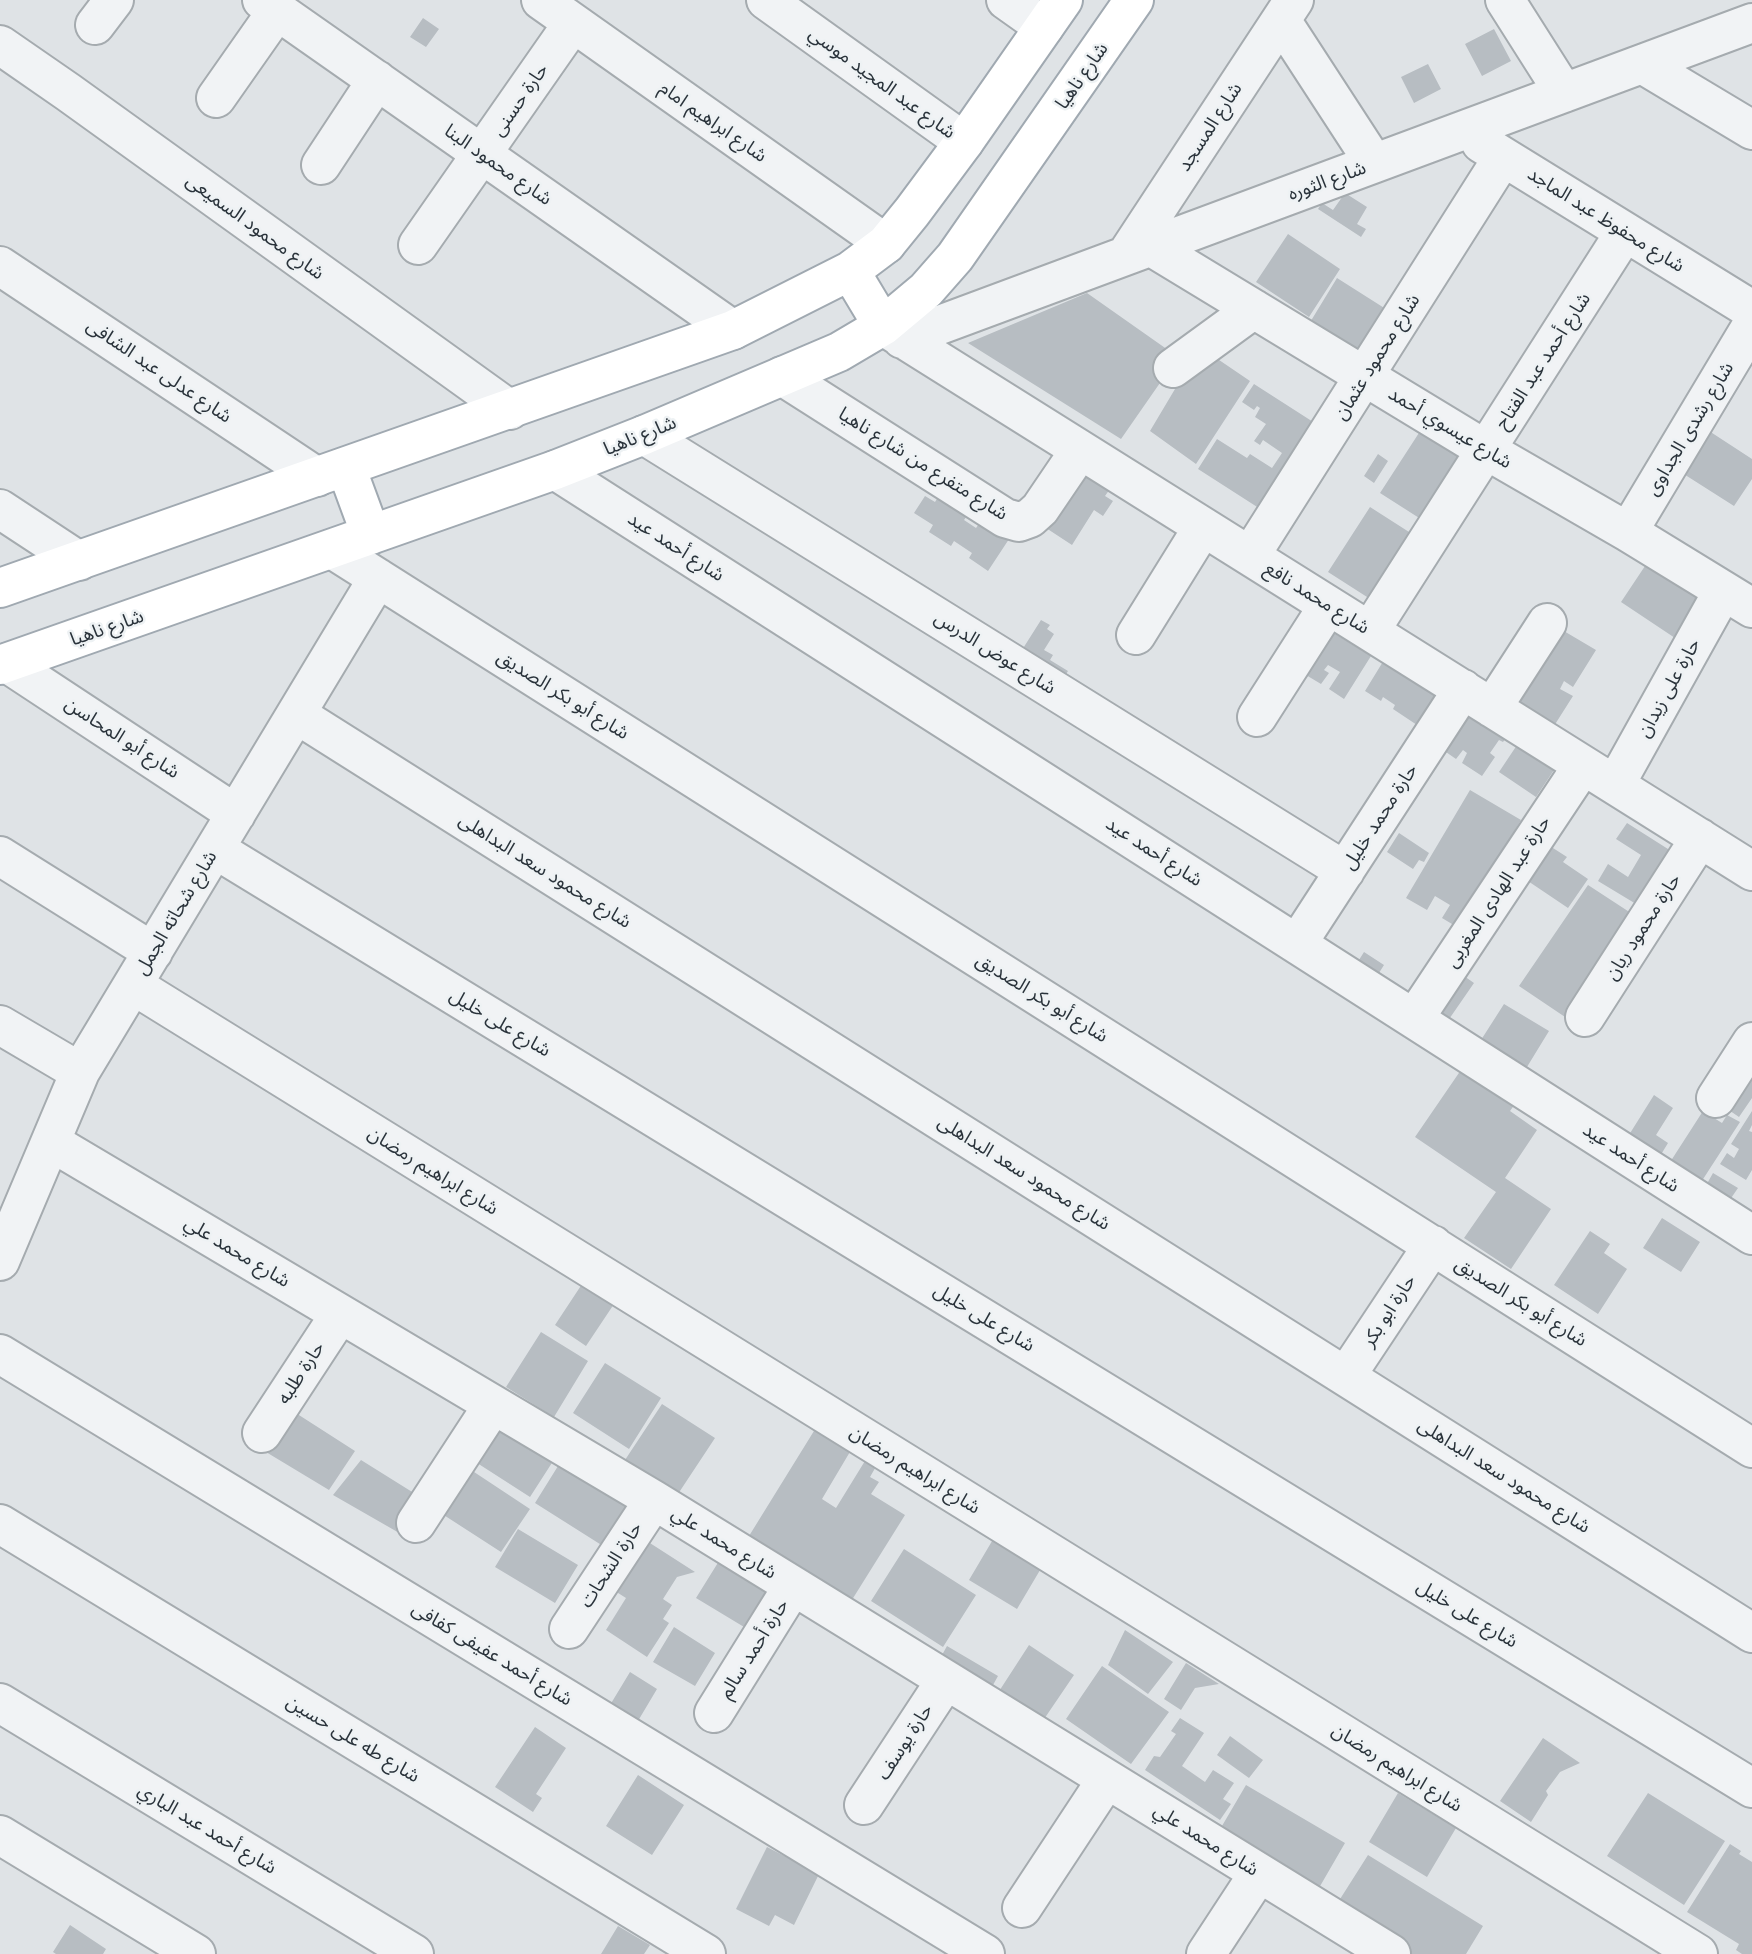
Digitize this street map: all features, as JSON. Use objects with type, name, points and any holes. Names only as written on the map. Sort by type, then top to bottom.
[{"type":"main road","name":"شارع ناهيا","points":[[4,664],[555,470],[892,332],[955,257],[1134,0]]},
{"type":"main road","points":[[0,588],[733,330],[850,271],[886,244],[964,142],[1053,13]]},
{"type":"main road","points":[[850,271],[892,332]]},
{"type":"main road","points":[[332,472],[371,535]]},
{"type":"street","name":"شارع ابراهيم امام","points":[[541,0],[886,244]]},
{"type":"street","name":"شارع عبد المجيد موسي","points":[[766,0],[964,142]]},
{"type":"street","points":[[1006,0],[1053,13]]},
{"type":"street","points":[[1505,0],[1564,93]]},
{"type":"street","points":[[216,99],[270,5]]},
{"type":"street","name":"شارع محمود البنا","points":[[270,5],[733,330]]},
{"type":"street","points":[[1288,10],[1374,163]]},
{"type":"street","name":"شارع المسجد","points":[[1138,250],[1288,10]]},
{"type":"street","name":"حارة حسنى","points":[[418,245],[573,23]]},
{"type":"street","name":"شارع الثوره","points":[[892,332],[1138,250],[1752,23]]},
{"type":"street","name":"شارع محمود السميعى","points":[[0,46],[509,410]]},
{"type":"street","points":[[1642,64],[1752,130]]},
{"type":"street","points":[[321,164],[377,80]]},
{"type":"street","name":"شارع محفوظ عبد الماجد","points":[[1461,131],[1752,310]]},
{"type":"street","name":"شارع محمود عثمان","points":[[1250,556],[1503,157]]},
{"type":"street","name":"شارع أحمد عبد الفتاح","points":[[1370,631],[1625,232]]},
{"type":"street","name":"شارع عيسوي أحمد","points":[[1138,250],[1254,309],[1738,599]]},
{"type":"street","name":"شارع عدلى عبد الشافى","points":[[0,266],[332,472]]},
{"type":"street","points":[[1173,368],[1254,309]]},
{"type":"street","name":"شارع رشدى الجداوى","points":[[1628,532],[1752,326]]},
{"type":"street","name":"شارع محمد نافع","points":[[892,332],[1700,838],[1748,859]]},
{"type":"street","name":"شارع متفرع من شارع ناهيا","points":[[782,376],[1005,518],[1019,522],[1030,518],[1040,509],[1080,450]]},
{"type":"street","name":"شارع عوض الدرس","points":[[645,435],[1345,871]]},
{"type":"street","name":"شارع أحمد عيد","points":[[555,470],[1752,1235]]},
{"type":"street","points":[[0,509],[79,561]]},
{"type":"street","points":[[1136,635],[1203,527]]},
{"type":"street","name":"شارع أبو بكر الصديق","points":[[332,549],[1752,1448]]},
{"type":"street","name":"شارع شحاته الجمل","points":[[0,1261],[80,1072],[378,578]]},
{"type":"street","name":"حارة على زيدان","points":[[1615,785],[1738,599]]},
{"type":"street","points":[[1257,717],[1328,606]]},
{"type":"street","name":"حارة محمد خليل","points":[[1297,944],[1345,871],[1477,699],[1547,623]]},
{"type":"street","name":"شارع أبو المحاسن","points":[[4,664],[236,814]]},
{"type":"street","name":"شارع محمود سعد البداهلى","points":[[296,714],[1752,1633]]},
{"type":"street","name":"حارة عبد الهادى المغربى","points":[[1414,1019],[1583,765]]},
{"type":"street","name":"حارة محمود ريان","points":[[1585,1017],[1700,838]]},
{"type":"street","name":"شارع على خليل","points":[[215,849],[1752,1788]]},
{"type":"street","points":[[0,856],[153,952]]},
{"type":"street","name":"شارع ابراهيم رمضان","points":[[133,985],[1698,1954]]},
{"type":"street","points":[[0,1025],[80,1072]]},
{"type":"street","points":[[1716,1098],[1752,1042]]},
{"type":"street","name":"شارع محمد علي","points":[[51,1142],[654,1500],[1385,1953]]},
{"type":"street","name":"حارة ابو بكر","points":[[1346,1377],[1433,1245]]},
{"type":"street","name":"حارة طلبه","points":[[262,1433],[340,1314]]},
{"type":"street","name":"شارع أحمد عفيفى كفافى","points":[[0,1354],[985,1954]]},
{"type":"street","points":[[416,1523],[493,1405]]},
{"type":"street","name":"حارة الشحات","points":[[569,1629],[654,1500]]},
{"type":"street","name":"شارع طه على حسين","points":[[0,1524],[706,1954]]},
{"type":"street","name":"حارة أحمد سالم","points":[[714,1713],[793,1586]]},
{"type":"street","name":"حارة يوسف","points":[[864,1805],[946,1680]]},
{"type":"street","name":"شارع أحمد عبد الباري","points":[[0,1703],[414,1954]]},
{"type":"street","points":[[1022,1908],[1107,1779]]},
{"type":"street","points":[[0,1835],[196,1954]]},
{"type":"street","points":[[1206,1954],[1259,1873]]},
{"type":"building","points":[[423,18],[439,29],[426,47],[410,37]]},
{"type":"building","points":[[1494,29],[1511,61],[1482,76],[1465,44]]},
{"type":"building","points":[[1428,64],[1441,89],[1414,103],[1401,77]]},
{"type":"building","points":[[1345,193],[1367,207],[1357,224],[1366,229],[1361,237],[1318,209],[1322,203],[1333,210]]},
{"type":"building","points":[[1288,234],[1340,269],[1309,317],[1256,282]]},
{"type":"building","points":[[1337,278],[1389,311],[1361,357],[1309,324]]},
{"type":"building","points":[[1087,293],[1178,357],[1121,439],[968,343]]},
{"type":"building","points":[[1200,347],[1250,381],[1196,464],[1150,431]]},
{"type":"building","points":[[1254,384],[1321,427],[1265,512],[1198,469],[1217,439],[1247,458],[1250,454],[1272,468],[1282,453],[1263,440],[1260,445],[1254,441],[1266,424],[1255,417],[1260,408],[1257,406],[1254,410],[1242,402]]},
{"type":"building","points":[[1428,419],[1475,449],[1427,523],[1380,493]]},
{"type":"building","points":[[1706,429],[1752,459],[1752,479],[1734,506],[1679,471]]},
{"type":"building","points":[[1378,454],[1388,461],[1374,483],[1364,476]]},
{"type":"building","points":[[1082,466],[1112,486],[1105,496],[1113,501],[1103,516],[1094,510],[1072,545],[1043,526]]},
{"type":"building","points":[[945,486],[975,505],[964,520],[976,528],[985,515],[1013,533],[988,571],[969,558],[972,553],[954,541],[951,546],[929,532],[933,525],[914,513],[925,496],[935,502]]},
{"type":"building","points":[[1370,507],[1420,539],[1378,604],[1328,572]]},
{"type":"building","points":[[1649,560],[1706,597],[1678,640],[1621,602]]},
{"type":"building","points":[[1041,620],[1050,625],[1047,629],[1054,634],[1044,650],[1053,655],[1050,660],[1068,671],[1057,688],[1015,661]]},
{"type":"building","points":[[1552,624],[1596,650],[1573,687],[1564,681],[1560,689],[1573,696],[1547,737],[1500,708]]},
{"type":"building","points":[[1327,629],[1371,656],[1344,699],[1329,689],[1340,672],[1328,665],[1324,670],[1329,673],[1321,684],[1301,672]]},
{"type":"building","points":[[1384,660],[1443,683],[1417,725],[1393,709],[1395,705],[1383,697],[1381,701],[1365,691]]},
{"type":"building","points":[[1463,693],[1515,726],[1503,742],[1499,740],[1490,753],[1495,757],[1482,776],[1462,763],[1467,753],[1463,750],[1456,759],[1433,743]]},
{"type":"building","points":[[1521,739],[1558,764],[1536,797],[1499,772]]},
{"type":"building","points":[[1470,790],[1521,820],[1457,927],[1442,918],[1450,905],[1435,896],[1427,910],[1406,898]]},
{"type":"building","points":[[1627,823],[1679,856],[1646,910],[1598,881],[1608,864],[1628,877],[1641,855],[1616,839]]},
{"type":"building","points":[[1399,833],[1429,853],[1424,862],[1419,860],[1413,869],[1387,852]]},
{"type":"building","points":[[1542,841],[1567,857],[1563,862],[1588,879],[1568,908],[1519,875]]},
{"type":"building","points":[[1588,885],[1637,917],[1568,1019],[1519,986]]},
{"type":"building","points":[[1364,952],[1384,965],[1372,984],[1352,971]]},
{"type":"building","points":[[1454,969],[1474,983],[1445,1025],[1424,1010]]},
{"type":"building","points":[[1504,1004],[1549,1031],[1519,1080],[1481,1040]]},
{"type":"building","points":[[1752,1049],[1752,1098],[1739,1117],[1717,1102]]},
{"type":"building","points":[[1463,1067],[1515,1104],[1510,1111],[1537,1130],[1505,1178],[1551,1209],[1511,1269],[1464,1238],[1496,1192],[1415,1137]]},
{"type":"building","points":[[1654,1095],[1673,1108],[1656,1135],[1668,1143],[1654,1166],[1622,1146]]},
{"type":"building","points":[[1703,1111],[1722,1123],[1727,1115],[1740,1122],[1696,1190],[1665,1170]]},
{"type":"building","points":[[1752,1111],[1749,1131],[1752,1132],[1752,1170],[1746,1180],[1720,1164],[1727,1153],[1734,1158],[1739,1149],[1731,1144]]},
{"type":"building","points":[[1713,1173],[1738,1188],[1727,1204],[1704,1189]]},
{"type":"building","points":[[1662,1218],[1700,1242],[1681,1272],[1643,1248]]},
{"type":"building","points":[[1590,1231],[1610,1244],[1604,1253],[1627,1269],[1598,1314],[1554,1285]]},
{"type":"building","points":[[588,1275],[620,1295],[586,1346],[555,1325]]},
{"type":"building","points":[[541,1332],[588,1361],[554,1417],[506,1387]]},
{"type":"building","points":[[605,1363],[661,1398],[629,1449],[573,1413]]},
{"type":"building","points":[[662,1404],[715,1438],[676,1497],[623,1463]]},
{"type":"building","points":[[288,1408],[355,1451],[329,1490],[261,1449]]},
{"type":"building","points":[[822,1418],[857,1440],[822,1499],[836,1508],[868,1456],[878,1463],[870,1477],[879,1482],[871,1494],[905,1515],[850,1603],[749,1536]]},
{"type":"building","points":[[500,1419],[557,1455],[530,1497],[474,1461]]},
{"type":"building","points":[[563,1458],[631,1501],[603,1546],[535,1503]]},
{"type":"building","points":[[361,1460],[417,1495],[401,1534],[333,1495]]},
{"type":"building","points":[[465,1466],[530,1509],[501,1552],[436,1510]]},
{"type":"building","points":[[518,1529],[578,1565],[555,1603],[495,1567]]},
{"type":"building","points":[[998,1531],[1046,1560],[1017,1609],[969,1580]]},
{"type":"building","points":[[639,1536],[695,1572],[677,1577],[663,1599],[672,1605],[663,1619],[669,1623],[647,1657],[606,1630],[626,1598],[607,1586]]},
{"type":"building","points":[[904,1549],[976,1595],[943,1647],[871,1601]]},
{"type":"building","points":[[724,1553],[782,1588],[754,1633],[696,1598]]},
{"type":"building","points":[[674,1627],[715,1653],[695,1686],[653,1662]]},
{"type":"building","points":[[1125,1630],[1173,1662],[1148,1694],[1108,1665]]},
{"type":"building","points":[[1029,1645],[1074,1675],[1038,1728],[994,1699]]},
{"type":"building","points":[[947,1646],[998,1676],[993,1685],[942,1655]]},
{"type":"building","points":[[1186,1663],[1219,1684],[1195,1688],[1181,1710],[1164,1699]]},
{"type":"building","points":[[1102,1666],[1169,1712],[1131,1764],[1066,1719]]},
{"type":"building","points":[[630,1672],[657,1689],[632,1731],[604,1715]]},
{"type":"building","points":[[1180,1718],[1204,1733],[1182,1766],[1205,1782],[1213,1770],[1234,1783],[1223,1799],[1231,1804],[1220,1820],[1145,1770],[1154,1756],[1160,1757],[1176,1734],[1171,1731]]},
{"type":"building","points":[[535,1727],[566,1748],[536,1794],[542,1798],[533,1812],[495,1787]]},
{"type":"building","points":[[1230,1736],[1263,1760],[1249,1778],[1217,1755]]},
{"type":"building","points":[[1543,1738],[1580,1763],[1560,1772],[1546,1791],[1548,1795],[1531,1822],[1500,1801]]},
{"type":"building","points":[[638,1775],[684,1805],[652,1855],[606,1826]]},
{"type":"building","points":[[1246,1785],[1345,1843],[1312,1900],[1212,1843]]},
{"type":"building","points":[[1398,1793],[1456,1828],[1427,1877],[1369,1842]]},
{"type":"building","points":[[1648,1793],[1725,1841],[1684,1905],[1607,1856]]},
{"type":"building","points":[[1730,1844],[1752,1862],[1752,1954],[1742,1954],[1736,1950],[1739,1944],[1687,1912]]},
{"type":"building","points":[[767,1847],[819,1874],[794,1925],[775,1915],[769,1926],[736,1909]]},
{"type":"building","points":[[1368,1855],[1483,1926],[1466,1954],[1412,1954],[1335,1907]]},
{"type":"building","points":[[70,1925],[106,1949],[103,1954],[53,1952]]},
{"type":"building","points":[[618,1926],[650,1945],[644,1954],[601,1954]]}]
